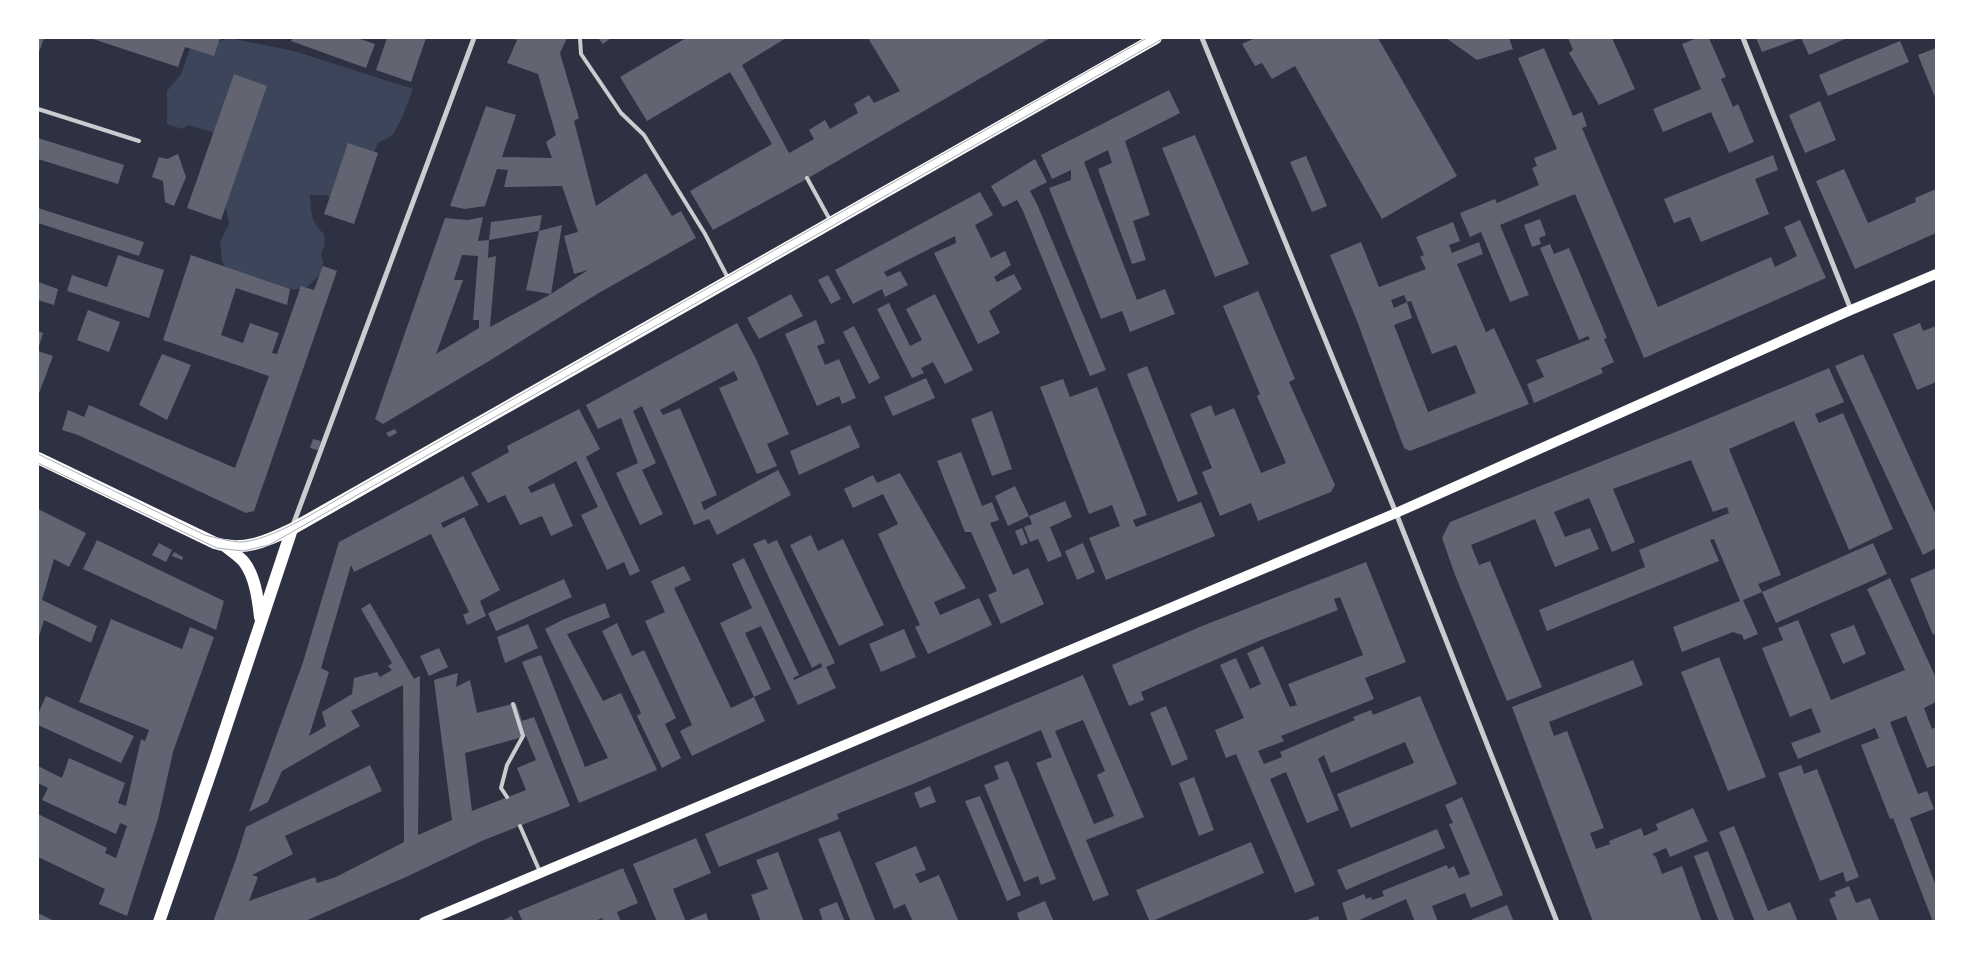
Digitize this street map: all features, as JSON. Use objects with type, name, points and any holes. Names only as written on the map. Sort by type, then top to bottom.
[{"type":"main road","points":[[225,546],[240,547],[266,542],[292,529],[1156,38]]},
{"type":"main road","points":[[424,922],[1396,513],[1936,274]]},
{"type":"main road","points":[[38,458],[198,535],[225,546],[244,562],[247,568],[258,600],[260,622]]},
{"type":"main road","points":[[159,922],[292,529]]},
{"type":"street","points":[[292,529],[474,38]]},
{"type":"street","points":[[1202,38],[1396,513],[1557,922]]},
{"type":"street","points":[[1743,38],[1851,310]]},
{"type":"lane","points":[[580,38],[581,54],[621,113],[644,135],[705,234],[729,280]]},
{"type":"lane","points":[[38,109],[139,141]]},
{"type":"lane","points":[[807,178],[832,222]]},
{"type":"lane","points":[[507,797],[501,788],[507,765],[523,736],[513,704]]},
{"type":"lane","points":[[520,826],[540,872]]},
{"type":"shaded area","points":[[229,38],[294,51],[413,89],[393,135],[378,143],[348,214],[327,195],[310,195],[313,217],[316,225],[324,234],[325,245],[321,254],[323,262],[322,273],[305,289],[290,289],[229,274],[222,261],[220,242],[229,224],[225,205],[225,136],[188,125],[182,129],[167,124],[167,91],[181,74],[191,46],[215,43]]},
{"type":"building","points":[[38,38],[44,38],[38,55]]},
{"type":"building","points":[[90,38],[220,38],[214,56],[185,47],[178,67]]},
{"type":"building","points":[[293,38],[357,38],[375,44],[366,68],[291,41]]},
{"type":"building","points":[[387,38],[426,38],[411,82],[376,70]]},
{"type":"building","points":[[511,38],[567,38],[560,53],[579,118],[574,121],[596,206],[646,173],[672,216],[681,211],[696,238],[597,294],[383,424],[375,419],[445,218],[468,220],[483,217],[478,241],[489,240],[488,258],[496,256],[490,327],[551,294],[588,270],[574,274],[564,236],[578,232],[562,186],[504,187],[508,170],[497,169],[485,206],[465,209],[450,206],[486,106],[516,115],[502,157],[552,158],[546,142],[556,135],[538,74],[507,63],[517,40]],"holes":[[[462,255],[478,256],[473,320],[479,320],[479,328],[436,354],[463,280],[454,280]]]},
{"type":"building","points":[[598,38],[611,38],[603,44]]},
{"type":"building","points":[[686,38],[786,38],[742,65],[789,153],[814,139],[809,130],[825,120],[830,129],[858,113],[854,104],[869,95],[874,103],[900,91],[868,38],[1050,38],[803,181],[713,230],[690,191],[772,144],[730,72],[647,121],[620,77]]},
{"type":"building","points":[[1255,38],[1378,38],[1457,176],[1382,219],[1295,66],[1272,79],[1262,63],[1255,66],[1242,44]]},
{"type":"building","points":[[1446,38],[1509,38],[1513,49],[1477,60]]},
{"type":"building","points":[[1568,38],[1612,38],[1635,89],[1599,105],[1569,53],[1573,50]]},
{"type":"building","points":[[1697,38],[1709,38],[1726,77],[1721,79],[1733,107],[1738,104],[1754,142],[1729,153],[1711,112],[1663,132],[1653,109],[1701,89],[1682,44]]},
{"type":"building","points":[[1756,38],[1798,38],[1798,39],[1762,52]]},
{"type":"building","points":[[1801,38],[1847,38],[1809,55]]},
{"type":"building","points":[[1900,41],[1909,62],[1828,96],[1819,75]]},
{"type":"building","points":[[1544,48],[1573,116],[1582,112],[1587,126],[1582,128],[1658,307],[1771,257],[1775,267],[1797,256],[1784,227],[1800,220],[1826,278],[1644,358],[1575,194],[1500,225],[1529,295],[1510,302],[1481,232],[1470,237],[1460,213],[1495,199],[1497,203],[1539,185],[1532,168],[1537,166],[1534,158],[1557,149],[1518,58]]},
{"type":"building","points":[[1936,48],[1936,100],[1918,55]]},
{"type":"building","points":[[234,74],[267,86],[221,220],[187,208]]},
{"type":"building","points":[[1169,90],[1180,113],[1125,141],[1150,215],[1133,221],[1146,260],[1132,264],[1098,169],[1112,163],[1108,150],[1084,162],[1137,300],[1165,289],[1175,314],[1130,332],[1122,311],[1101,319],[1049,188],[1071,180],[1071,170],[1052,179],[1041,155]]},
{"type":"building","points":[[1820,101],[1836,140],[1805,153],[1789,115]]},
{"type":"building","points":[[1195,135],[1249,264],[1215,277],[1162,148]]},
{"type":"building","points":[[38,138],[124,165],[118,184],[38,159]]},
{"type":"building","points":[[348,143],[378,153],[354,224],[324,214]]},
{"type":"building","points":[[178,154],[186,177],[174,206],[165,202],[163,181],[152,177],[159,157],[167,159]]},
{"type":"building","points":[[1773,155],[1778,170],[1755,179],[1769,214],[1701,242],[1690,217],[1674,223],[1664,199]]},
{"type":"building","points":[[1306,156],[1327,206],[1312,212],[1290,162]]},
{"type":"building","points":[[1035,159],[1047,182],[1030,191],[1106,370],[1090,376],[1023,211],[1017,200],[1003,207],[991,186]]},
{"type":"building","points":[[1844,169],[1868,223],[1916,202],[1915,198],[1936,189],[1936,233],[1855,269],[1816,181]]},
{"type":"building","points":[[980,192],[993,215],[975,225],[991,258],[1005,251],[1011,265],[994,277],[997,282],[1014,274],[1022,289],[989,311],[1000,333],[978,344],[934,253],[956,243],[955,236],[884,272],[887,277],[900,271],[908,285],[885,297],[882,289],[853,304],[835,270]]},
{"type":"building","points":[[38,208],[144,242],[139,256],[38,223]]},
{"type":"building","points":[[542,215],[539,231],[489,240],[491,222]]},
{"type":"building","points":[[1540,219],[1546,235],[1539,238],[1541,244],[1532,247],[1524,225]]},
{"type":"building","points":[[1453,222],[1460,241],[1449,245],[1452,253],[1479,242],[1483,254],[1457,264],[1486,332],[1494,328],[1529,404],[1410,451],[1404,448],[1357,321],[1330,255],[1361,242],[1379,287],[1426,269],[1420,257],[1424,255],[1416,237]],"holes":[[[1404,295],[1407,302],[1394,308],[1391,300]],[[1411,301],[1432,354],[1456,345],[1476,393],[1428,412],[1394,325],[1412,318],[1407,302]]]},
{"type":"building","points":[[562,225],[551,294],[526,290],[539,231]]},
{"type":"building","points":[[1550,244],[1554,254],[1569,248],[1607,338],[1604,339],[1614,362],[1601,368],[1603,373],[1534,403],[1527,384],[1544,377],[1536,360],[1590,339],[1588,336],[1579,340],[1540,248]]},
{"type":"building","points":[[118,255],[164,270],[149,318],[67,291],[72,275],[107,287]]},
{"type":"building","points":[[191,255],[290,289],[287,305],[236,288],[221,335],[243,343],[250,323],[279,333],[272,353],[277,354],[301,286],[314,290],[323,266],[337,271],[254,511],[246,513],[78,435],[62,430],[68,410],[84,417],[89,405],[235,468],[269,376],[163,340]]},
{"type":"building","points":[[828,275],[841,299],[831,304],[818,280]]},
{"type":"building","points":[[38,282],[58,289],[54,305],[38,300]]},
{"type":"building","points":[[1258,291],[1295,379],[1289,382],[1335,485],[1331,492],[1258,521],[1251,503],[1220,516],[1202,472],[1212,468],[1190,414],[1211,405],[1215,416],[1234,408],[1261,473],[1286,463],[1257,396],[1260,394],[1223,306]]},
{"type":"building","points":[[791,294],[803,316],[759,339],[747,318]]},
{"type":"building","points":[[935,294],[973,370],[945,384],[933,362],[921,368],[924,373],[912,378],[877,309],[889,303],[910,346],[922,340],[906,309]]},
{"type":"building","points":[[88,310],[120,322],[109,352],[77,340]]},
{"type":"building","points":[[816,320],[825,343],[817,346],[825,365],[839,359],[856,398],[842,404],[839,396],[817,406],[785,334]]},
{"type":"building","points":[[737,323],[756,359],[789,434],[767,444],[777,466],[757,474],[719,388],[738,380],[734,371],[660,410],[663,415],[680,408],[717,495],[701,502],[704,510],[778,470],[791,495],[717,535],[709,519],[694,525],[642,406],[633,411],[656,463],[642,470],[663,514],[640,525],[616,473],[638,463],[621,418],[598,429],[586,405]]},
{"type":"building","points":[[1920,323],[1923,331],[1936,326],[1936,382],[1917,390],[1893,334]]},
{"type":"building","points":[[854,326],[880,378],[869,384],[843,332]]},
{"type":"building","points":[[38,331],[43,333],[38,350]]},
{"type":"building","points":[[38,351],[53,356],[38,396]]},
{"type":"building","points":[[162,354],[191,365],[167,420],[139,405]]},
{"type":"building","points":[[1863,354],[1936,515],[1936,548],[1923,555],[1835,366]]},
{"type":"building","points":[[1147,366],[1198,494],[1178,502],[1127,374]]},
{"type":"building","points":[[1829,368],[1844,402],[1815,414],[1819,423],[1843,413],[1893,529],[1849,550],[1794,421],[1729,449],[1781,575],[1758,584],[1762,592],[1743,600],[1758,634],[1744,640],[1742,635],[1733,632],[1682,652],[1673,627],[1740,601],[1714,539],[1710,540],[1719,561],[1547,631],[1539,610],[1645,567],[1639,550],[1729,513],[1727,507],[1713,512],[1691,460],[1613,489],[1635,542],[1612,552],[1589,498],[1554,512],[1565,537],[1590,528],[1599,549],[1555,567],[1535,519],[1471,545],[1479,565],[1490,561],[1542,687],[1507,701],[1455,575],[1442,538],[1450,522],[1693,425]]},
{"type":"building","points":[[926,378],[935,398],[893,416],[884,397]]},
{"type":"building","points":[[1063,379],[1070,397],[1097,387],[1147,515],[1133,520],[1136,527],[1201,502],[1215,536],[1106,580],[1089,538],[1120,526],[1112,505],[1089,514],[1040,387]]},
{"type":"building","points":[[579,409],[600,449],[586,457],[640,571],[630,576],[624,562],[607,570],[581,515],[598,507],[576,461],[528,487],[531,493],[554,483],[573,526],[551,536],[542,516],[520,525],[505,495],[488,503],[471,473],[509,452],[507,446]]},
{"type":"building","points":[[992,411],[1012,469],[992,476],[971,419]]},
{"type":"building","points":[[850,425],[860,447],[799,475],[790,451]]},
{"type":"building","points":[[395,429],[397,433],[389,437],[386,433]]},
{"type":"building","points":[[313,439],[321,441],[318,450],[310,448]]},
{"type":"building","points":[[961,452],[982,506],[992,502],[999,520],[990,523],[1013,575],[1028,568],[1044,604],[1001,624],[988,595],[997,591],[971,532],[965,532],[937,461]]},
{"type":"building","points":[[900,473],[966,588],[934,602],[940,615],[979,598],[992,625],[928,654],[915,627],[920,625],[878,534],[898,524],[883,494],[853,508],[844,489],[873,475],[877,483]]},
{"type":"building","points":[[463,476],[479,505],[441,523],[443,528],[464,517],[500,590],[480,601],[486,616],[467,625],[463,615],[469,612],[431,534],[354,572],[351,565],[321,668],[329,672],[309,736],[326,726],[322,712],[352,694],[354,678],[377,672],[380,677],[392,670],[388,666],[392,663],[361,609],[370,603],[414,679],[420,676],[418,835],[452,820],[434,680],[458,673],[456,687],[470,680],[477,713],[516,703],[522,721],[534,717],[570,806],[484,840],[406,877],[303,922],[213,922],[246,827],[370,765],[382,791],[285,836],[293,854],[252,875],[258,877],[249,901],[315,877],[317,883],[336,877],[404,842],[403,685],[351,711],[360,726],[282,771],[268,802],[249,812],[303,662],[339,542]],"holes":[[[526,736],[536,760],[517,768],[526,790],[472,811],[465,753]]]},
{"type":"building","points":[[1015,486],[1029,516],[1008,526],[995,496]]},
{"type":"building","points":[[1065,501],[1072,517],[1050,527],[1062,556],[1048,562],[1038,539],[1030,542],[1024,527],[1032,524],[1029,516]]},
{"type":"building","points":[[38,509],[86,533],[69,567],[54,559],[42,600],[97,626],[91,643],[44,620],[38,640]]},
{"type":"building","points":[[1022,528],[1028,543],[1021,546],[1015,531]]},
{"type":"building","points":[[811,535],[818,551],[843,539],[884,625],[839,646],[790,545]]},
{"type":"building","points":[[765,539],[768,544],[777,540],[835,663],[826,667],[836,688],[798,705],[761,626],[745,633],[771,689],[754,697],[720,623],[752,608],[732,564],[744,558],[799,675],[793,678],[794,680],[822,667],[821,663],[812,668],[753,544]]},
{"type":"building","points":[[97,540],[224,601],[216,630],[83,569]]},
{"type":"building","points":[[159,543],[172,550],[166,562],[152,555]]},
{"type":"building","points":[[1083,543],[1095,572],[1077,580],[1065,551]]},
{"type":"building","points":[[1873,543],[1887,574],[1776,623],[1762,592]]},
{"type":"building","points":[[174,552],[183,557],[182,560],[172,556]]},
{"type":"building","points":[[1366,562],[1406,662],[1365,678],[1374,699],[1281,736],[1284,741],[1258,751],[1264,764],[1282,757],[1280,752],[1355,720],[1353,717],[1371,710],[1373,715],[1420,696],[1457,784],[1351,828],[1337,794],[1414,763],[1405,742],[1331,773],[1324,755],[1318,759],[1339,810],[1307,823],[1286,772],[1270,779],[1315,885],[1295,893],[1236,754],[1226,758],[1215,730],[1244,718],[1220,665],[1236,658],[1250,689],[1261,684],[1247,653],[1263,646],[1290,707],[1297,705],[1288,684],[1363,655],[1340,597],[1334,599],[1338,610],[1261,640],[1141,692],[1144,700],[1129,706],[1112,665],[1202,626]]},
{"type":"building","points":[[684,566],[691,580],[674,588],[731,708],[754,697],[765,721],[692,756],[680,731],[692,725],[645,621],[665,612],[651,581]]},
{"type":"building","points":[[1936,568],[1936,633],[1933,635],[1910,579]]},
{"type":"building","points":[[1890,578],[1936,678],[1936,702],[1924,708],[1932,729],[1936,727],[1936,765],[1927,768],[1906,716],[1890,722],[1918,794],[1927,791],[1934,809],[1910,818],[1936,886],[1936,922],[1933,922],[1893,818],[1890,819],[1861,745],[1879,738],[1875,728],[1798,759],[1791,743],[1821,732],[1811,708],[1790,717],[1762,648],[1783,640],[1778,628],[1798,620],[1831,700],[1905,670],[1867,589]]},
{"type":"building","points":[[564,579],[572,597],[496,631],[488,613]]},
{"type":"building","points":[[605,603],[610,617],[567,634],[603,701],[621,693],[657,770],[579,803],[522,662],[541,655],[585,767],[608,758],[545,629]]},
{"type":"building","points":[[111,619],[182,649],[190,627],[214,637],[173,752],[158,819],[127,916],[99,904],[105,889],[38,857],[38,814],[107,848],[105,853],[116,858],[127,826],[120,823],[116,834],[42,800],[48,788],[38,783],[38,766],[62,778],[69,758],[125,783],[118,803],[126,806],[141,739],[145,741],[149,730],[79,702]]},
{"type":"building","points":[[617,623],[632,656],[644,650],[676,718],[665,724],[681,758],[662,768],[637,716],[641,713],[602,631]]},
{"type":"building","points":[[528,624],[538,648],[505,663],[497,637]]},
{"type":"building","points":[[1854,625],[1866,654],[1843,664],[1830,634]]},
{"type":"building","points":[[904,629],[916,657],[881,672],[869,644]]},
{"type":"building","points":[[439,648],[448,667],[429,676],[420,656]]},
{"type":"building","points":[[1719,657],[1766,777],[1728,791],[1681,672]]},
{"type":"building","points":[[1633,660],[1643,685],[1549,722],[1554,736],[1567,731],[1604,828],[1590,833],[1596,849],[1610,844],[1609,841],[1641,828],[1644,836],[1658,830],[1656,824],[1693,808],[1708,841],[1670,857],[1666,848],[1652,854],[1656,857],[1662,874],[1682,866],[1702,922],[1593,922],[1512,707]]},
{"type":"building","points":[[1083,675],[1144,817],[1086,840],[1109,895],[1093,901],[1036,763],[1052,757],[1041,730],[837,814],[839,819],[719,867],[705,834]],"holes":[[[1083,720],[1105,771],[1097,775],[1114,816],[1094,824],[1055,731]]]},
{"type":"building","points":[[46,696],[134,736],[121,763],[38,725],[38,714]]},
{"type":"building","points":[[1166,706],[1188,759],[1172,766],[1150,713]]},
{"type":"building","points":[[1008,761],[1056,879],[1041,885],[1038,876],[1024,882],[984,785],[999,779],[994,766]]},
{"type":"building","points":[[1801,765],[1804,774],[1817,769],[1859,877],[1846,882],[1843,872],[1820,881],[1778,773]]},
{"type":"building","points":[[1194,777],[1214,830],[1199,836],[1179,783]]},
{"type":"building","points":[[930,786],[936,802],[920,808],[914,793]]},
{"type":"building","points":[[980,796],[1021,895],[1007,901],[965,801]]},
{"type":"building","points":[[1462,797],[1503,895],[1471,908],[1465,893],[1432,906],[1438,922],[1415,922],[1406,899],[1355,922],[1348,922],[1342,903],[1364,894],[1366,899],[1371,897],[1372,900],[1384,896],[1382,891],[1447,865],[1448,869],[1454,866],[1459,878],[1470,874],[1449,824],[1453,823],[1445,805]]},
{"type":"building","points":[[1734,826],[1768,911],[1790,902],[1798,922],[1755,922],[1719,832]]},
{"type":"building","points":[[1437,829],[1445,848],[1346,890],[1337,870]]},
{"type":"building","points":[[840,831],[876,922],[851,922],[818,839]]},
{"type":"building","points":[[696,838],[711,873],[673,889],[686,922],[657,922],[633,864]]},
{"type":"building","points":[[1251,842],[1264,873],[1150,922],[1136,890]]},
{"type":"building","points":[[916,846],[926,870],[915,874],[920,883],[939,875],[959,922],[913,922],[905,904],[894,909],[875,863]]},
{"type":"building","points":[[1708,851],[1735,922],[1719,922],[1694,856]]},
{"type":"building","points":[[778,852],[804,922],[761,922],[751,895],[768,889],[756,860]]},
{"type":"building","points":[[623,868],[638,903],[617,912],[621,922],[604,922],[602,918],[593,922],[523,922],[518,911]]},
{"type":"building","points":[[1849,886],[1856,903],[1870,898],[1880,922],[1838,922],[1829,899],[1836,896],[1834,892]]},
{"type":"building","points":[[1045,901],[1054,922],[1020,922],[1017,913]]},
{"type":"building","points":[[837,902],[845,922],[823,922],[819,909]]},
{"type":"building","points":[[1507,905],[1514,922],[1468,922],[1468,921]]},
{"type":"building","points":[[38,913],[56,922],[38,922]]},
{"type":"building","points":[[706,913],[709,922],[687,922],[687,921]]},
{"type":"building","points":[[512,916],[514,922],[499,922]]},
{"type":"building","points":[[1318,916],[1320,922],[1304,922],[1304,921]]},
{"type":"tram line","points":[[38,454],[205,535],[239,542],[268,536],[320,510],[1147,38]]},
{"type":"tram line","points":[[38,463],[217,548],[243,551],[269,545],[1164,38]]}]
